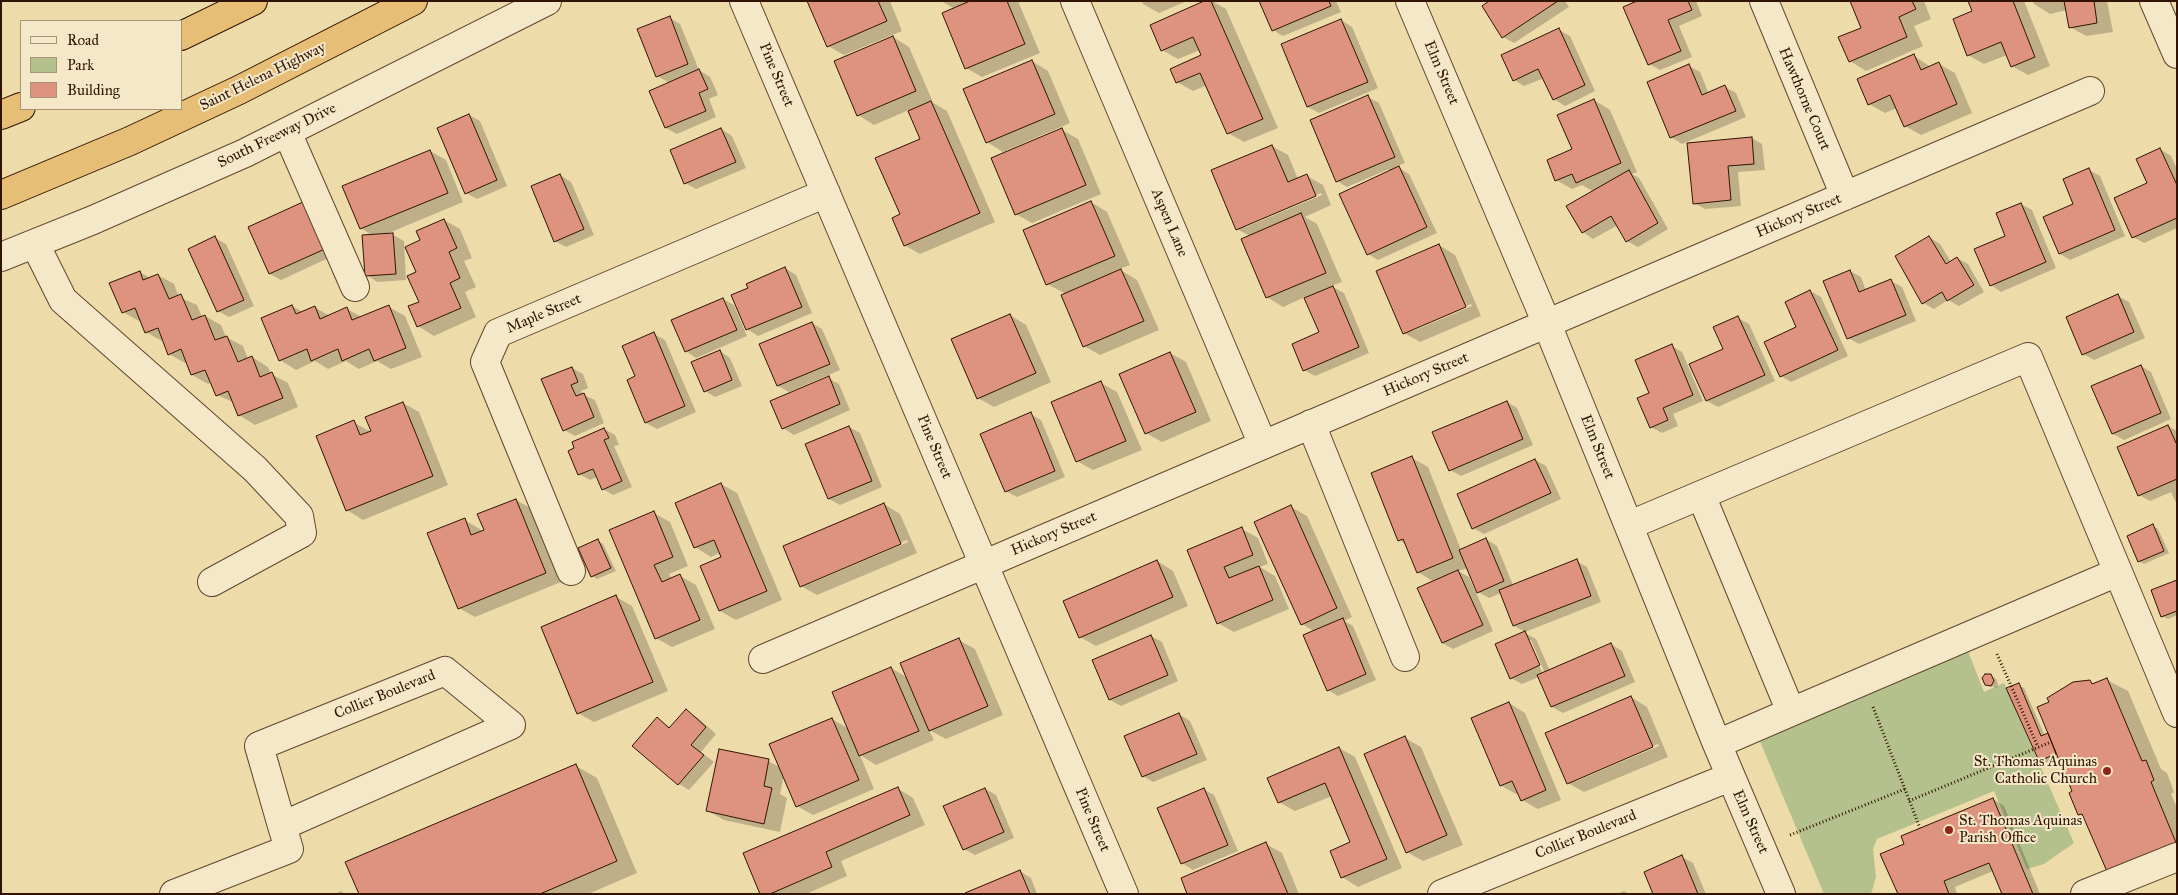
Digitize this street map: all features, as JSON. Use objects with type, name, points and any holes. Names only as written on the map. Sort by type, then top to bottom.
[{"type":"highway","points":[[182,36],[253,1]]},
{"type":"highway","name":"Saint Helena Highway","points":[[1,195],[130,141],[239,90],[413,1]]},
{"type":"highway","points":[[1,115],[20,107]]},
{"type":"street","name":"South Freeway Drive","points":[[1,257],[236,157],[547,1]]},
{"type":"street","name":"Pine Street","points":[[744,1],[1124,894]]},
{"type":"street","name":"Aspen Lane","points":[[1075,1],[1264,445]]},
{"type":"street","name":"Elm Street","points":[[1410,1],[1547,324],[1630,526],[1716,744],[1781,894]]},
{"type":"street","name":"Hawthorne Court","points":[[1764,1],[1845,196]]},
{"type":"street","points":[[2154,1],[2177,54]]},
{"type":"street","name":"Hickory Street","points":[[763,659],[2090,91]]},
{"type":"street","points":[[287,132],[355,287]]},
{"type":"street","name":"Maple Street","points":[[570,571],[485,362],[498,333],[826,193]]},
{"type":"street","points":[[35,244],[63,300],[255,469],[299,516],[302,533],[212,582]]},
{"type":"street","points":[[1630,526],[2028,357],[2177,713]]},
{"type":"street","points":[[1311,424],[1405,657]]},
{"type":"street","points":[[1700,495],[1791,712]]},
{"type":"street","points":[[1716,744],[2118,572]]},
{"type":"street","name":"Collier Boulevard","points":[[174,894],[289,849],[282,826],[259,746],[445,671],[511,725],[282,826]]},
{"type":"street","name":"Collier Boulevard","points":[[1442,894],[1730,777]]},
{"type":"street","points":[[2085,894],[2177,857]]},
{"type":"path","points":[[1986,628],[2038,748]]},
{"type":"path","points":[[1862,681],[1920,828]]},
{"type":"path","points":[[1909,801],[2052,742]]},
{"type":"path","points":[[1790,835],[1905,789]]},
{"type":"green space","points":[[1968,651],[1984,692],[2004,683],[2074,843],[2044,864],[2027,869],[1994,791],[1877,839],[1873,849],[1876,877],[1871,894],[1824,894],[1759,739]]},
{"type":"building","points":[[807,1],[878,1],[887,21],[827,47]]},
{"type":"building","points":[[970,1],[1007,1],[1025,44],[965,69],[942,13]]},
{"type":"building","points":[[1204,1],[1211,1],[1263,119],[1227,134],[1200,73],[1176,83],[1170,69],[1201,55],[1193,37],[1161,51],[1150,25]]},
{"type":"building","points":[[1259,1],[1329,1],[1331,6],[1272,31]]},
{"type":"building","points":[[1489,1],[1558,1],[1502,38],[1482,6]]},
{"type":"building","points":[[1637,1],[1688,1],[1692,10],[1668,20],[1681,51],[1648,65],[1623,7]]},
{"type":"building","points":[[1850,1],[1912,1],[1916,9],[1899,17],[1907,37],[1849,62],[1838,37],[1861,28]]},
{"type":"building","points":[[1968,1],[2013,1],[2035,57],[2011,67],[2001,42],[1967,56],[1953,19],[1972,11]]},
{"type":"building","points":[[2064,1],[2094,1],[2097,23],[2069,28]]},
{"type":"building","points":[[670,16],[688,64],[656,77],[637,29]]},
{"type":"building","points":[[1341,19],[1368,82],[1307,107],[1281,44]]},
{"type":"building","points":[[1559,28],[1585,85],[1553,100],[1538,69],[1513,81],[1501,55]]},
{"type":"building","points":[[893,36],[916,91],[857,116],[834,61]]},
{"type":"building","points":[[1914,54],[1921,70],[1939,62],[1957,104],[1904,127],[1890,95],[1868,105],[1857,79]]},
{"type":"building","points":[[1032,60],[1055,114],[986,143],[963,89]]},
{"type":"building","points":[[1689,64],[1702,95],[1725,85],[1736,111],[1670,138],[1647,82]]},
{"type":"building","points":[[699,69],[708,89],[699,93],[706,111],[665,128],[649,91]]},
{"type":"building","points":[[1368,95],[1395,157],[1336,182],[1310,120]]},
{"type":"building","points":[[1594,99],[1621,163],[1576,183],[1572,174],[1555,181],[1547,160],[1572,149],[1557,115]]},
{"type":"building","points":[[931,101],[980,213],[904,246],[892,218],[900,214],[875,158],[920,139],[908,111]]},
{"type":"building","points":[[469,114],[497,180],[465,194],[437,128]]},
{"type":"building","points":[[721,128],[736,162],[684,184],[670,150]]},
{"type":"building","points":[[1062,128],[1086,185],[1015,215],[991,158]]},
{"type":"building","points":[[1752,137],[1754,164],[1728,166],[1731,200],[1693,204],[1687,143]]},
{"type":"building","points":[[1272,145],[1288,182],[1307,174],[1316,196],[1236,230],[1211,170]]},
{"type":"building","points":[[2160,148],[2177,185],[2177,218],[2132,238],[2114,198],[2147,183],[2136,159]]},
{"type":"building","points":[[430,150],[448,193],[360,229],[342,186]]},
{"type":"building","points":[[1399,166],[1427,227],[1367,255],[1339,194]]},
{"type":"building","points":[[2089,168],[2115,230],[2059,254],[2043,217],[2073,204],[2063,179]]},
{"type":"building","points":[[1629,170],[1658,223],[1626,242],[1611,216],[1582,233],[1566,206]]},
{"type":"building","points":[[560,174],[584,229],[554,242],[531,186]]},
{"type":"building","points":[[1091,201],[1115,256],[1046,285],[1023,230]]},
{"type":"building","points":[[303,202],[325,249],[269,274],[248,227]]},
{"type":"building","points":[[2021,203],[2046,262],[1990,286],[1974,249],[2005,236],[1996,213]]},
{"type":"building","points":[[1301,213],[1326,273],[1266,298],[1241,239]]},
{"type":"building","points":[[444,219],[457,248],[449,252],[460,278],[450,283],[461,308],[417,327],[408,306],[419,302],[407,276],[416,272],[405,247],[420,240],[416,231]]},
{"type":"building","points":[[393,233],[396,274],[365,276],[362,235]]},
{"type":"building","points":[[215,236],[244,300],[217,312],[188,249]]},
{"type":"building","points":[[1929,236],[1946,264],[1957,257],[1974,285],[1947,301],[1942,292],[1922,304],[1895,256]]},
{"type":"building","points":[[1439,244],[1466,307],[1403,334],[1376,271]]},
{"type":"building","points":[[785,267],[802,307],[746,330],[731,295],[748,288],[746,284]]},
{"type":"building","points":[[1121,269],[1144,321],[1083,347],[1061,295]]},
{"type":"building","points":[[1850,270],[1859,292],[1891,279],[1906,315],[1847,339],[1823,281]]},
{"type":"building","points":[[140,271],[143,280],[158,274],[169,299],[181,294],[192,320],[205,315],[215,340],[227,336],[238,362],[252,356],[260,377],[272,372],[283,398],[238,416],[228,391],[216,396],[205,370],[191,375],[181,349],[168,355],[158,328],[145,333],[135,308],[122,313],[109,283]]},
{"type":"building","points":[[1333,286],[1359,347],[1303,371],[1292,344],[1319,332],[1304,298]]},
{"type":"building","points":[[1810,290],[1838,350],[1780,377],[1764,342],[1796,327],[1785,302]]},
{"type":"building","points":[[2118,294],[2134,332],[2082,355],[2066,317]]},
{"type":"building","points":[[723,298],[737,330],[685,352],[671,320]]},
{"type":"building","points":[[292,305],[296,314],[315,306],[320,319],[347,307],[352,320],[389,305],[406,348],[374,361],[369,349],[342,361],[338,349],[311,361],[307,349],[279,361],[261,318]]},
{"type":"building","points":[[1010,314],[1036,373],[977,399],[951,339]]},
{"type":"building","points":[[1738,316],[1765,375],[1706,401],[1689,364],[1723,349],[1713,327]]},
{"type":"building","points":[[812,322],[830,364],[777,386],[759,344]]},
{"type":"building","points":[[654,332],[685,406],[645,423],[627,380],[635,376],[622,346]]},
{"type":"building","points":[[1672,344],[1693,395],[1663,408],[1668,420],[1650,428],[1637,398],[1649,393],[1635,360]]},
{"type":"building","points":[[720,350],[732,380],[704,392],[691,362]]},
{"type":"building","points":[[1170,352],[1196,412],[1145,434],[1119,374]]},
{"type":"building","points":[[2141,365],[2161,413],[2112,434],[2091,386]]},
{"type":"building","points":[[572,367],[578,382],[571,385],[576,396],[584,393],[594,417],[563,431],[541,379]]},
{"type":"building","points":[[829,376],[840,404],[782,429],[770,401]]},
{"type":"building","points":[[1101,381],[1126,441],[1076,462],[1051,402]]},
{"type":"building","points":[[1507,401],[1523,439],[1449,471],[1432,432]]},
{"type":"building","points":[[403,402],[433,476],[346,511],[316,436],[354,420],[360,435],[371,431],[365,417]]},
{"type":"building","points":[[1031,412],[1055,471],[1005,492],[980,434]]},
{"type":"building","points":[[2168,425],[2177,445],[2177,479],[2138,496],[2117,447]]},
{"type":"building","points":[[849,426],[872,481],[828,499],[805,444]]},
{"type":"building","points":[[604,428],[609,438],[604,440],[622,481],[602,490],[593,469],[578,475],[568,451],[574,448],[572,442]]},
{"type":"building","points":[[1412,456],[1453,558],[1417,573],[1403,539],[1398,541],[1371,473]]},
{"type":"building","points":[[1535,459],[1551,493],[1472,529],[1457,494]]},
{"type":"building","points":[[721,483],[767,591],[719,611],[700,566],[721,557],[714,540],[694,548],[675,503]]},
{"type":"building","points":[[516,499],[546,573],[458,609],[427,533],[465,518],[471,535],[484,530],[477,514]]},
{"type":"building","points":[[884,503],[901,544],[800,587],[783,546]]},
{"type":"building","points":[[1291,505],[1337,608],[1301,625],[1254,522]]},
{"type":"building","points":[[654,511],[673,557],[654,565],[662,582],[680,574],[700,620],[655,639],[609,530]]},
{"type":"building","points":[[2153,524],[2164,551],[2138,562],[2127,536]]},
{"type":"building","points":[[1242,527],[1253,555],[1224,567],[1229,578],[1259,566],[1273,600],[1217,624],[1187,550]]},
{"type":"building","points":[[1486,538],[1504,581],[1477,593],[1459,550]]},
{"type":"building","points":[[598,539],[611,568],[591,577],[578,548]]},
{"type":"building","points":[[1577,559],[1591,596],[1513,626],[1499,590]]},
{"type":"building","points":[[1157,560],[1173,597],[1079,638],[1063,601]]},
{"type":"building","points":[[1458,570],[1483,625],[1442,643],[1417,588]]},
{"type":"building","points":[[2177,580],[2177,611],[2161,617],[2151,590]]},
{"type":"building","points":[[616,595],[653,682],[577,714],[541,627]]},
{"type":"building","points":[[1343,618],[1366,674],[1327,691],[1303,635]]},
{"type":"building","points":[[1525,631],[1540,665],[1510,679],[1495,644]]},
{"type":"building","points":[[1151,635],[1168,675],[1109,700],[1092,660]]},
{"type":"building","points":[[959,638],[988,706],[929,731],[900,663]]},
{"type":"building","points":[[1611,643],[1625,676],[1551,707],[1537,675]]},
{"type":"building","points":[[891,667],[919,731],[859,756],[832,692]]},
{"type":"building","points":[[1985,674],[1991,674],[1994,681],[1991,686],[1985,685],[1982,678]]},
{"type":"building","name":"St. Thomas Aquinas Catholic Church","points":[[2107,678],[2142,761],[2146,760],[2154,780],[2151,782],[2177,845],[2109,876],[2082,814],[2078,815],[2069,793],[2072,791],[2037,707],[2049,702],[2047,698],[2073,682],[2090,680],[2092,684]]},
{"type":"building","points":[[2019,683],[2041,736],[2048,733],[2056,754],[2039,761],[2006,688]]},
{"type":"building","points":[[1631,696],[1653,747],[1567,784],[1545,733]]},
{"type":"building","points":[[1509,702],[1546,790],[1521,801],[1512,781],[1500,786],[1471,718]]},
{"type":"building","points":[[686,709],[706,727],[691,745],[704,755],[678,785],[632,746],[657,717],[669,728]]},
{"type":"building","points":[[1179,713],[1197,754],[1142,777],[1124,736]]},
{"type":"building","points":[[832,718],[859,780],[796,807],[769,744]]},
{"type":"building","points":[[1405,736],[1447,835],[1406,853],[1364,754]]},
{"type":"building","points":[[1339,747],[1387,859],[1341,878],[1330,851],[1350,842],[1325,783],[1278,803],[1267,778]]},
{"type":"building","points":[[719,749],[769,759],[764,786],[772,788],[764,824],[706,811]]},
{"type":"building","points":[[576,764],[617,861],[540,894],[359,894],[345,862]]},
{"type":"building","points":[[898,787],[910,815],[826,852],[832,867],[770,894],[760,894],[743,853]]},
{"type":"building","points":[[985,788],[1004,832],[963,850],[943,806]]},
{"type":"building","points":[[1204,788],[1228,845],[1181,864],[1157,808]]},
{"type":"building","points":[[1993,798],[2033,894],[2002,894],[1989,863],[1944,881],[1949,894],[1898,894],[1880,854],[1904,844],[1901,836]]},
{"type":"building","points":[[1266,842],[1288,894],[1187,894],[1181,878]]},
{"type":"building","points":[[1682,855],[1698,894],[1653,894],[1644,872]]},
{"type":"building","points":[[1020,870],[1030,894],[965,894],[965,893]]},
{"type":"place","name":"St. Thomas Aquinas Catholic Church","points":[[2107,771]]},
{"type":"place","name":"St. Thomas Aquinas Parish Office","points":[[1949,830]]}]
